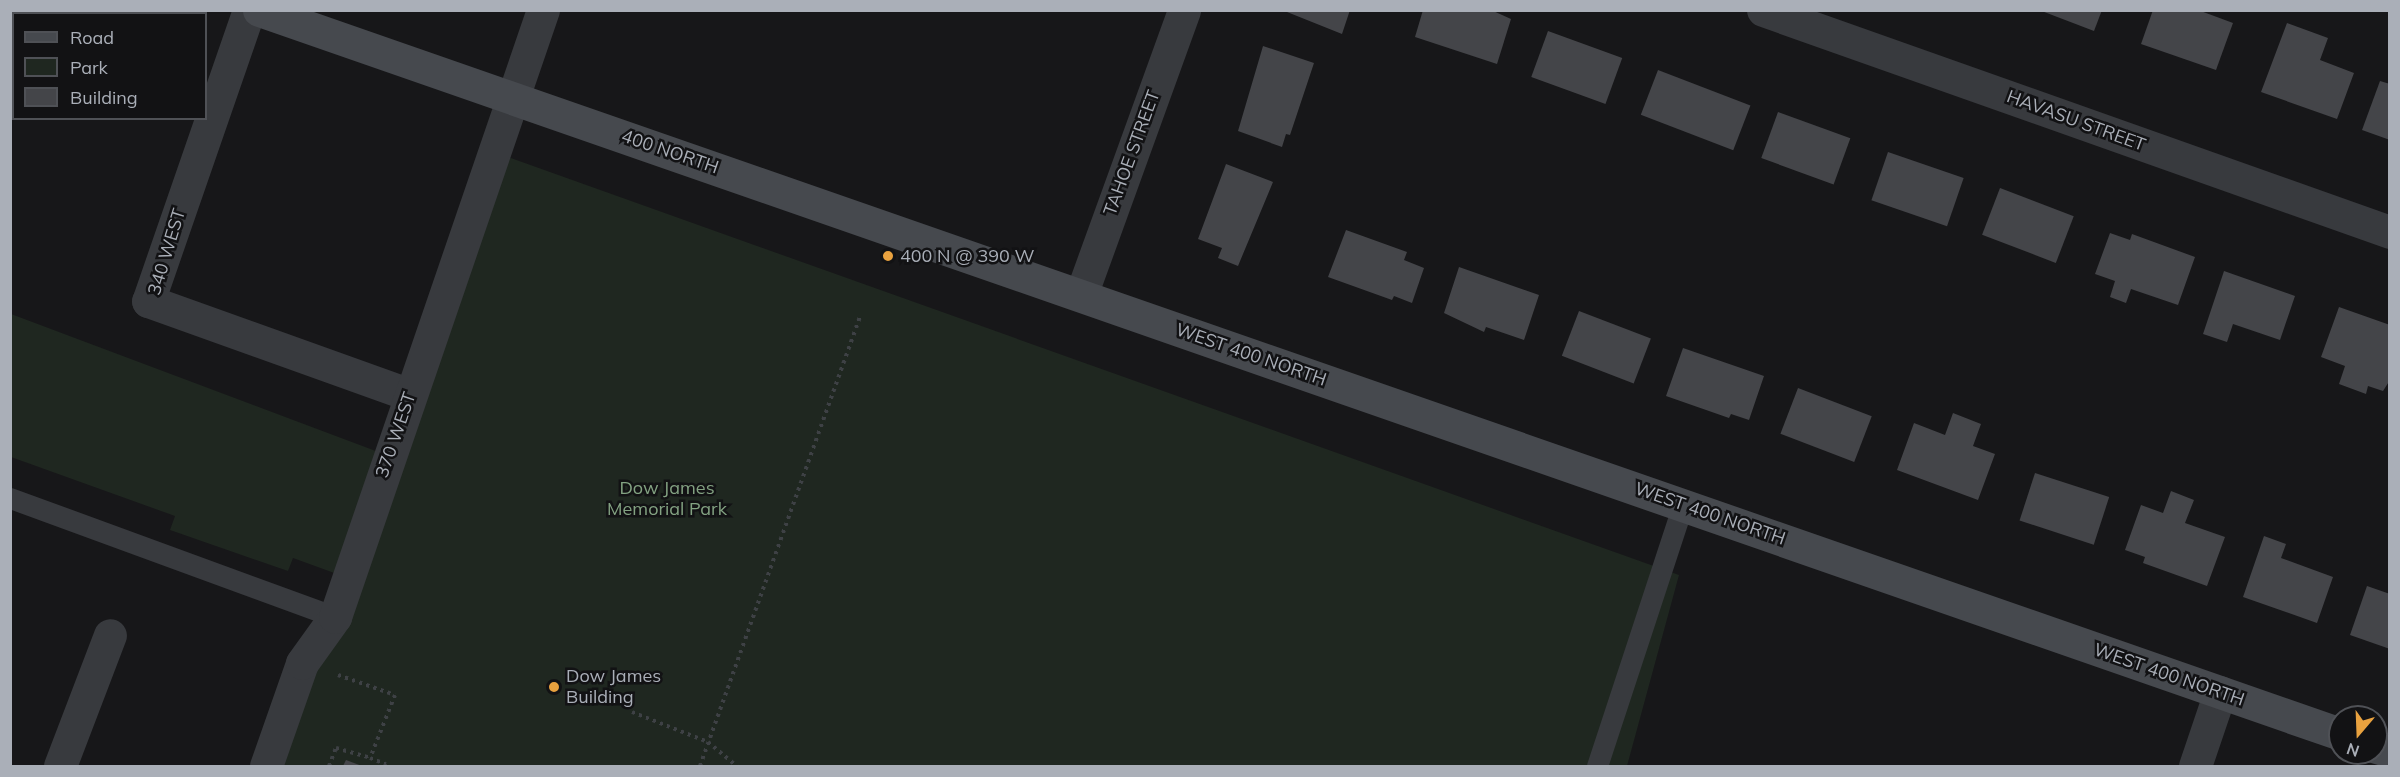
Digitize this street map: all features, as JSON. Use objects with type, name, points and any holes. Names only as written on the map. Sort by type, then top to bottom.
[{"type":"street","name":"340 WEST","points":[[249,10],[148,301],[410,395]]},
{"type":"street","name":"400 NORTH","points":[[259,10],[1081,295]]},
{"type":"street","name":"370 WEST","points":[[266,766],[302,663],[335,617],[543,10]]},
{"type":"street","name":"TAHOE STREET","points":[[1081,295],[1184,10]]},
{"type":"street","name":"HAVASU STREET","points":[[1763,10],[2390,232]]},
{"type":"street","name":"WEST 400 NORTH","points":[[1081,295],[2328,730]]},
{"type":"street","points":[[60,766],[110,635]]},
{"type":"street","points":[[2195,766],[2220,692]]},
{"type":"lane","points":[[10,498],[335,617]]},
{"type":"lane","points":[[1597,766],[1683,505]]},
{"type":"path","points":[[700,766],[861,315]]},
{"type":"path","points":[[302,663],[395,695],[370,758]]},
{"type":"path","points":[[632,712],[708,742],[737,766]]},
{"type":"path","points":[[330,766],[336,748],[370,758],[386,764],[385,766]]},
{"type":"green space","name":"Dow James Memorial Park","points":[[505,156],[1679,575],[1627,766],[266,766],[348,578],[293,558],[288,571],[170,530],[175,516],[11,457],[11,314],[397,459]]},
{"type":"building","points":[[1282,10],[1350,10],[1342,34]]},
{"type":"building","points":[[1423,10],[1491,10],[1511,19],[1497,64],[1415,37]]},
{"type":"building","points":[[2039,10],[2102,10],[2094,31]]},
{"type":"building","points":[[2153,10],[2198,10],[2233,23],[2216,70],[2141,44]]},
{"type":"building","points":[[2287,23],[2328,38],[2320,60],[2354,73],[2337,119],[2261,92]]},
{"type":"building","points":[[1548,31],[1622,58],[1605,104],[1531,77]]},
{"type":"building","points":[[1263,46],[1314,63],[1290,135],[1286,134],[1282,147],[1238,131]]},
{"type":"building","points":[[1658,70],[1750,105],[1733,150],[1641,115]]},
{"type":"building","points":[[2380,81],[2390,84],[2390,140],[2362,130]]},
{"type":"building","points":[[1778,112],[1850,138],[1834,184],[1761,158]]},
{"type":"building","points":[[1888,152],[1964,178],[1947,226],[1871,200]]},
{"type":"building","points":[[1226,164],[1273,182],[1238,266],[1218,258],[1222,248],[1198,239]]},
{"type":"building","points":[[2000,188],[2074,216],[2056,263],[1982,235]]},
{"type":"building","points":[[1346,230],[1407,252],[1404,260],[1424,268],[1412,303],[1394,296],[1392,300],[1328,277]]},
{"type":"building","points":[[2110,233],[2130,240],[2132,234],[2195,257],[2178,305],[2131,289],[2126,303],[2110,297],[2115,281],[2095,274]]},
{"type":"building","points":[[1459,267],[1539,295],[1524,340],[1486,327],[1484,332],[1444,313]]},
{"type":"building","points":[[2224,271],[2295,296],[2280,340],[2233,324],[2227,342],[2203,334]]},
{"type":"building","points":[[2339,307],[2390,325],[2390,380],[2383,391],[2368,386],[2366,394],[2339,384],[2345,366],[2321,357]]},
{"type":"building","points":[[1579,311],[1651,339],[1634,383],[1562,356]]},
{"type":"building","points":[[1683,348],[1764,376],[1749,420],[1731,414],[1729,418],[1666,396]]},
{"type":"building","points":[[1798,388],[1872,416],[1854,462],[1780,434]]},
{"type":"building","points":[[1953,413],[1981,424],[1973,446],[1995,454],[1978,500],[1897,470],[1914,423],[1945,435]]},
{"type":"building","points":[[2035,473],[2109,497],[2094,545],[2020,521]]},
{"type":"building","points":[[2171,491],[2194,500],[2185,523],[2225,537],[2207,586],[2143,563],[2145,557],[2125,550],[2141,505],[2163,513]]},
{"type":"building","points":[[2264,536],[2286,544],[2281,558],[2333,577],[2317,623],[2243,597]]},
{"type":"building","points":[[2367,586],[2390,594],[2390,649],[2350,635]]},
{"type":"building","points":[[346,760],[362,766],[343,766]]},
{"type":"place","name":"400 N @ 390 W","points":[[888,256]]},
{"type":"place","name":"Dow James Building","points":[[554,687]]}]
